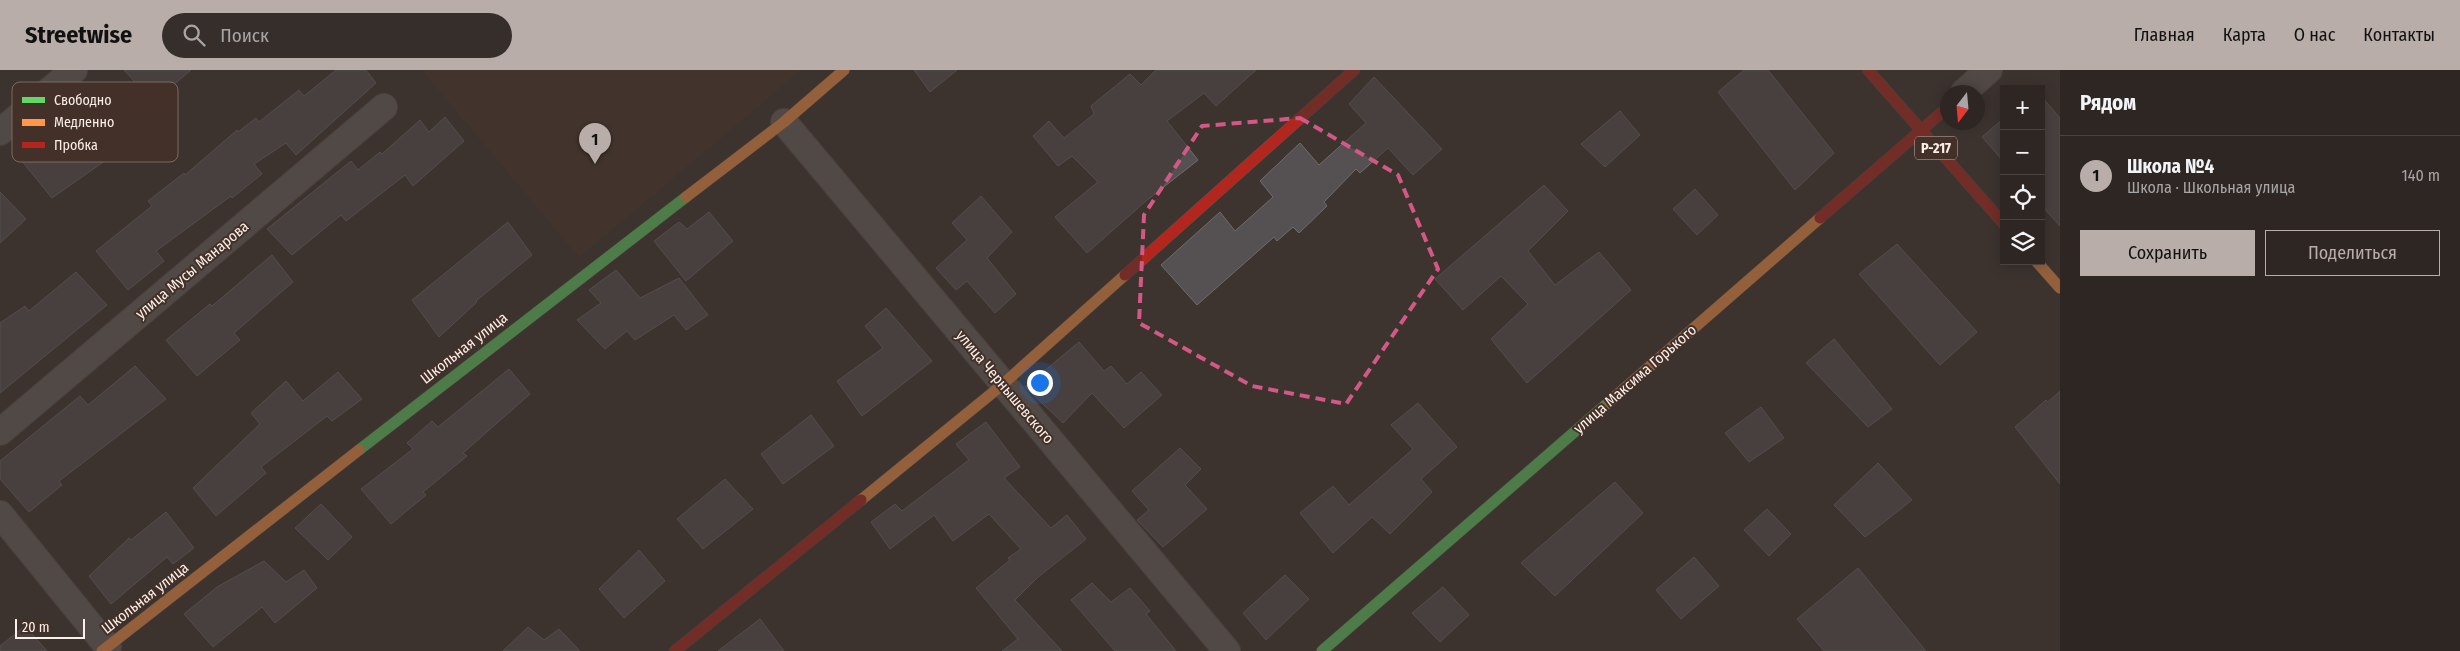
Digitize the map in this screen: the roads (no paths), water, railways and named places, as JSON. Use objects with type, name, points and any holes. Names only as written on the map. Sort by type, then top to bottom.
[{"type":"main road","name":"Школьная улица","points":[[105,649],[527,318],[784,122],[844,70]]},
{"type":"main road","points":[[675,651],[1002,385],[1354,70]]},
{"type":"main road","name":"Р-217","points":[[1868,70],[2000,220]]},
{"type":"main road","name":"улица Максима Горького","points":[[1322,651],[1940,114]]},
{"type":"main road","points":[[2040,265],[2060,288]]},
{"type":"street","points":[[60,82],[74,70]]},
{"type":"street","points":[[1972,85],[1989,70]]},
{"type":"street","name":"улица Мусы Манарова","points":[[0,432],[384,107]]},
{"type":"street","points":[[0,132],[12,122]]},
{"type":"street","name":"улица Чернышевского","points":[[784,122],[1002,385],[1227,651]]},
{"type":"street","points":[[0,514],[105,649]]},
{"type":"place","name":"Школа №4","points":[[595,164]]}]
